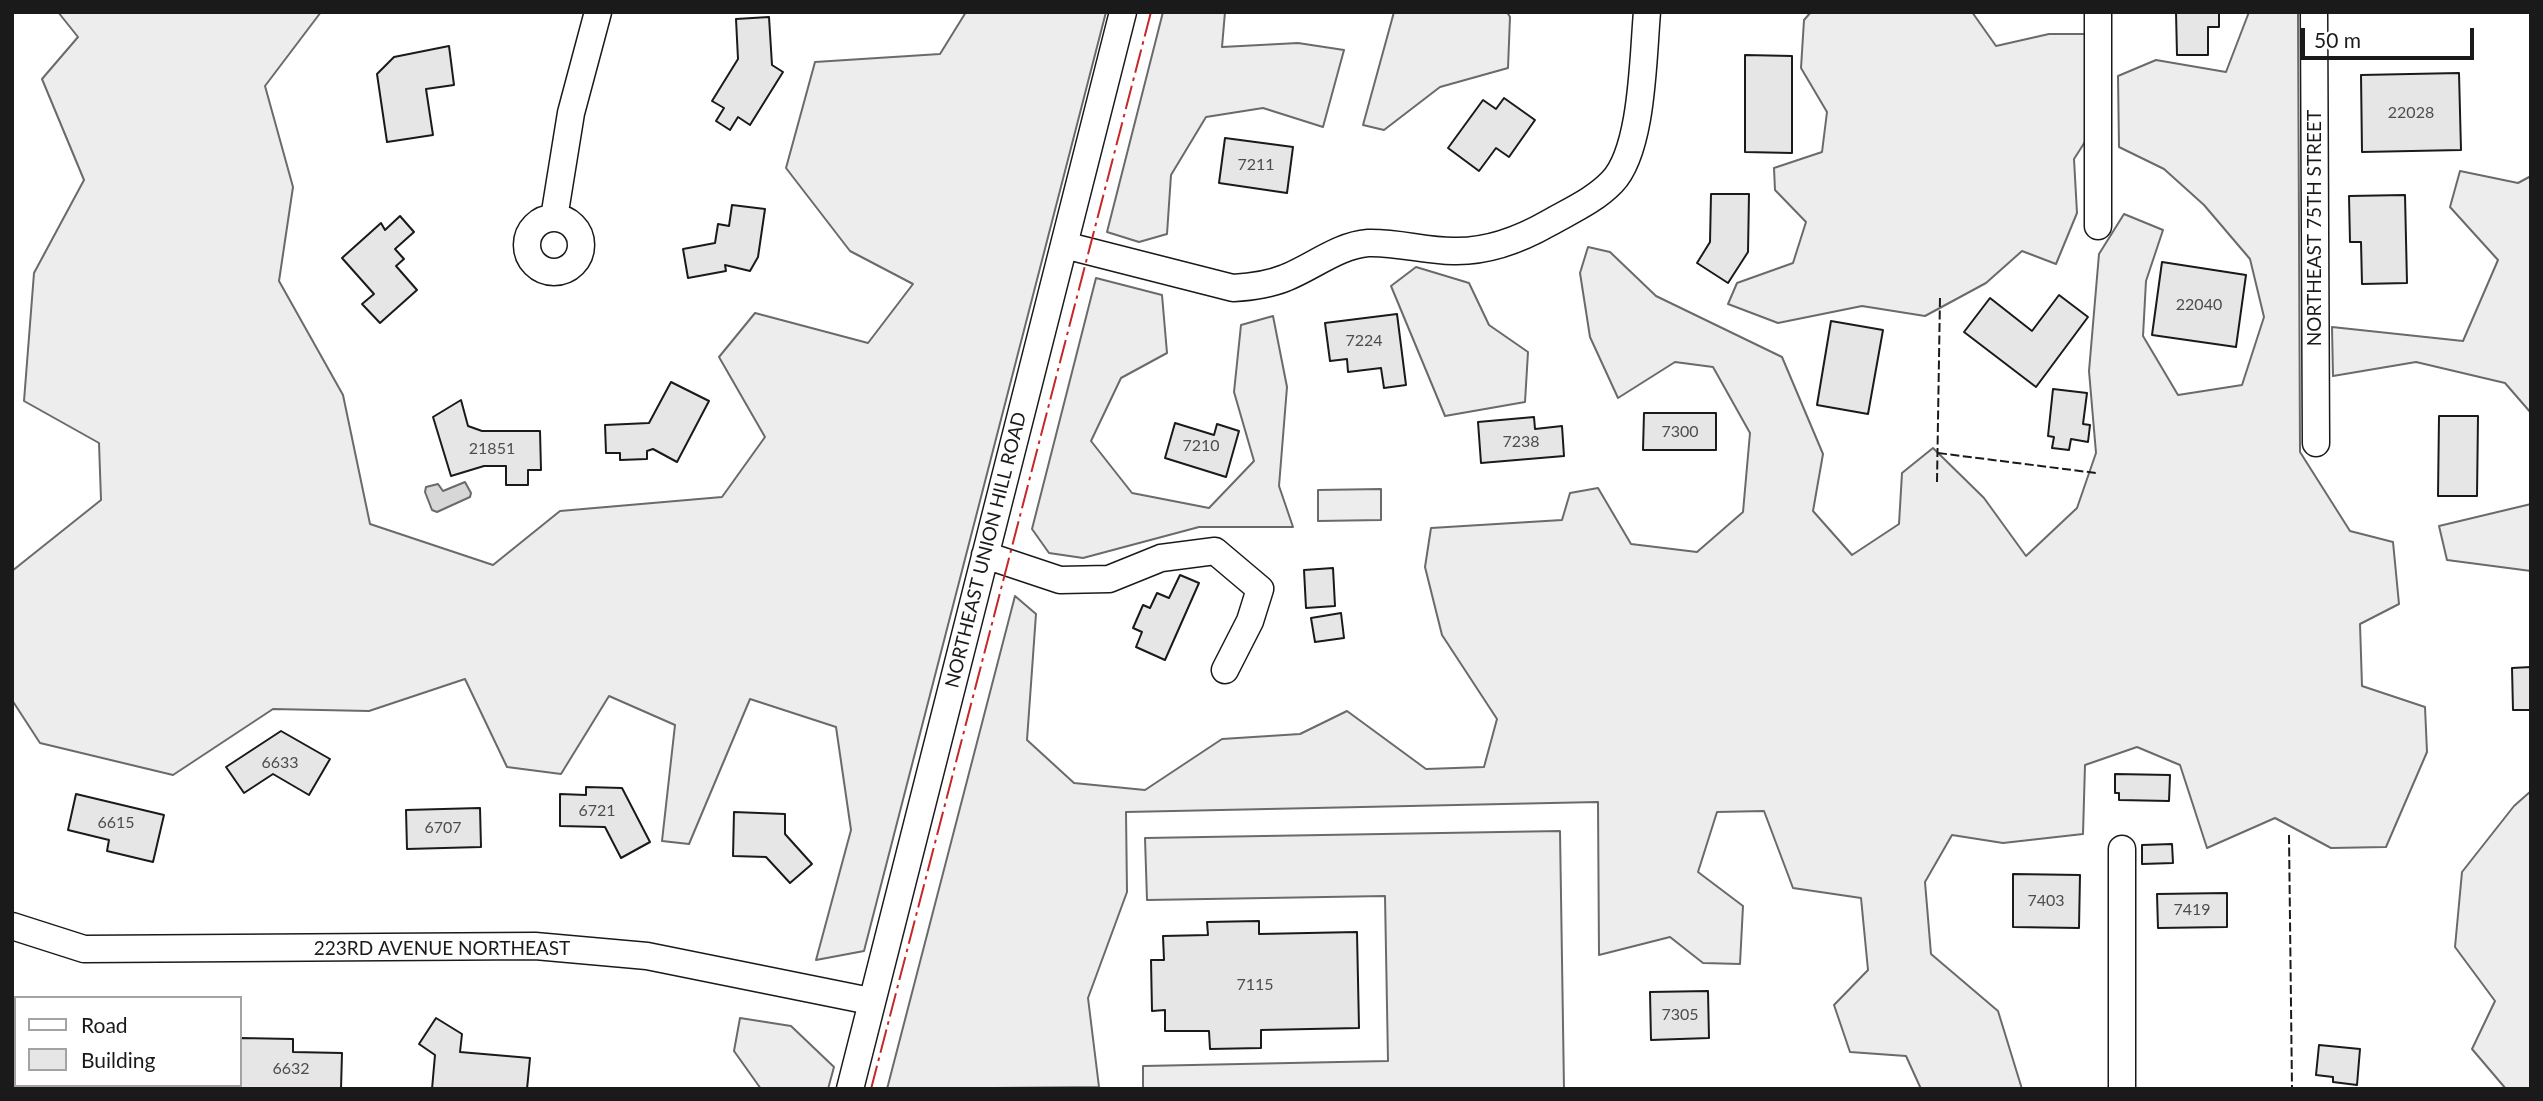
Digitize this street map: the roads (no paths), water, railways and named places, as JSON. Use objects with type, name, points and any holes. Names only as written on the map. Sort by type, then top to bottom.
[{"type":"street","points":[[554,218],[571,113],[598,12]]},
{"type":"street","name":"NORTHEAST UNION HILL ROAD","points":[[850,1089],[870,1001],[1123,12]]},
{"type":"street","points":[[1064,246],[1233,288],[1256,286],[1284,278],[1341,251],[1366,243],[1453,251],[1488,248],[1543,226],[1579,206],[1613,182],[1626,157],[1639,108],[1647,12]]},
{"type":"street","points":[[2098,12],[2098,226]]},
{"type":"street","name":"NORTHEAST 75TH STREET","points":[[2314,12],[2316,443]]},
{"type":"street","points":[[985,555],[1059,580],[1110,579],[1161,558],[1215,551],[1260,589],[1251,621],[1225,670]]},
{"type":"street","points":[[2122,849],[2122,1089]]},
{"type":"street","name":"223RD AVENUE NORTHEAST","points":[[12,926],[84,948],[536,946],[647,956],[870,1001]]}]
